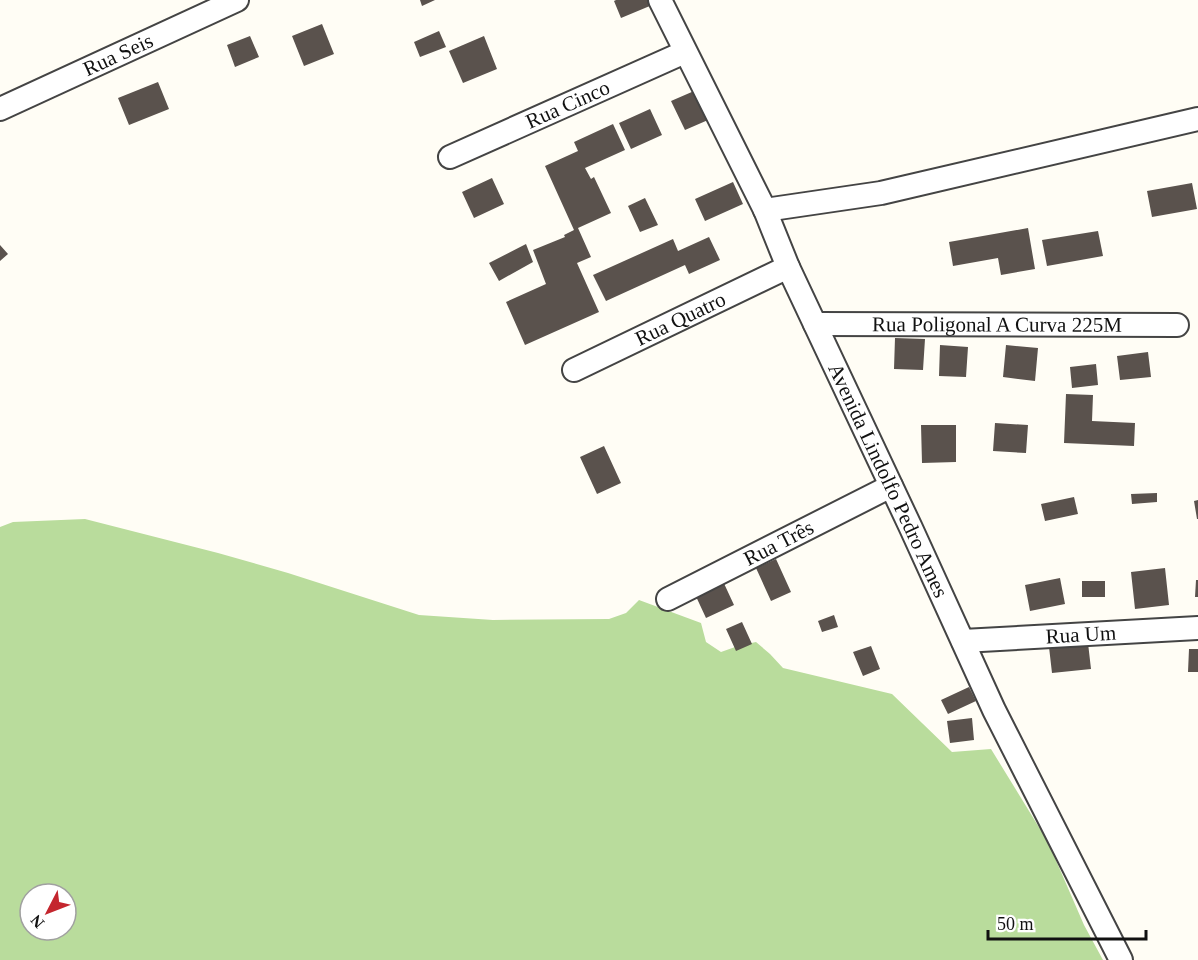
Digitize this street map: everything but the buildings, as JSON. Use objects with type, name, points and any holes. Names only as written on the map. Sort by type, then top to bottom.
[{"type":"street","name":"Rua Seis","points":[[0,109],[237,0]]},
{"type":"street","name":"Avenida Lindolfo Pedro Ames","points":[[660,0],[765,210],[788,267],[994,710],[1121,960]]},
{"type":"street","name":"Rua Cinco","points":[[450,157],[685,52]]},
{"type":"street","points":[[765,210],[881,193],[1198,119]]},
{"type":"street","name":"Rua Quatro","points":[[574,370],[788,267]]},
{"type":"street","name":"Rua Poligonal A Curva 225M","points":[[815,324],[1177,325]]},
{"type":"street","name":"Rua Três","points":[[668,599],[891,486]]},
{"type":"street","name":"Rua Um","points":[[963,641],[1198,628]]},
{"type":"green space","points":[[85,519],[288,573],[419,615],[493,620],[609,619],[626,613],[639,600],[701,623],[706,642],[721,652],[756,642],[783,668],[892,694],[952,752],[991,749],[1048,842],[1084,925],[1103,960],[0,960],[0,527],[13,522]]}]
